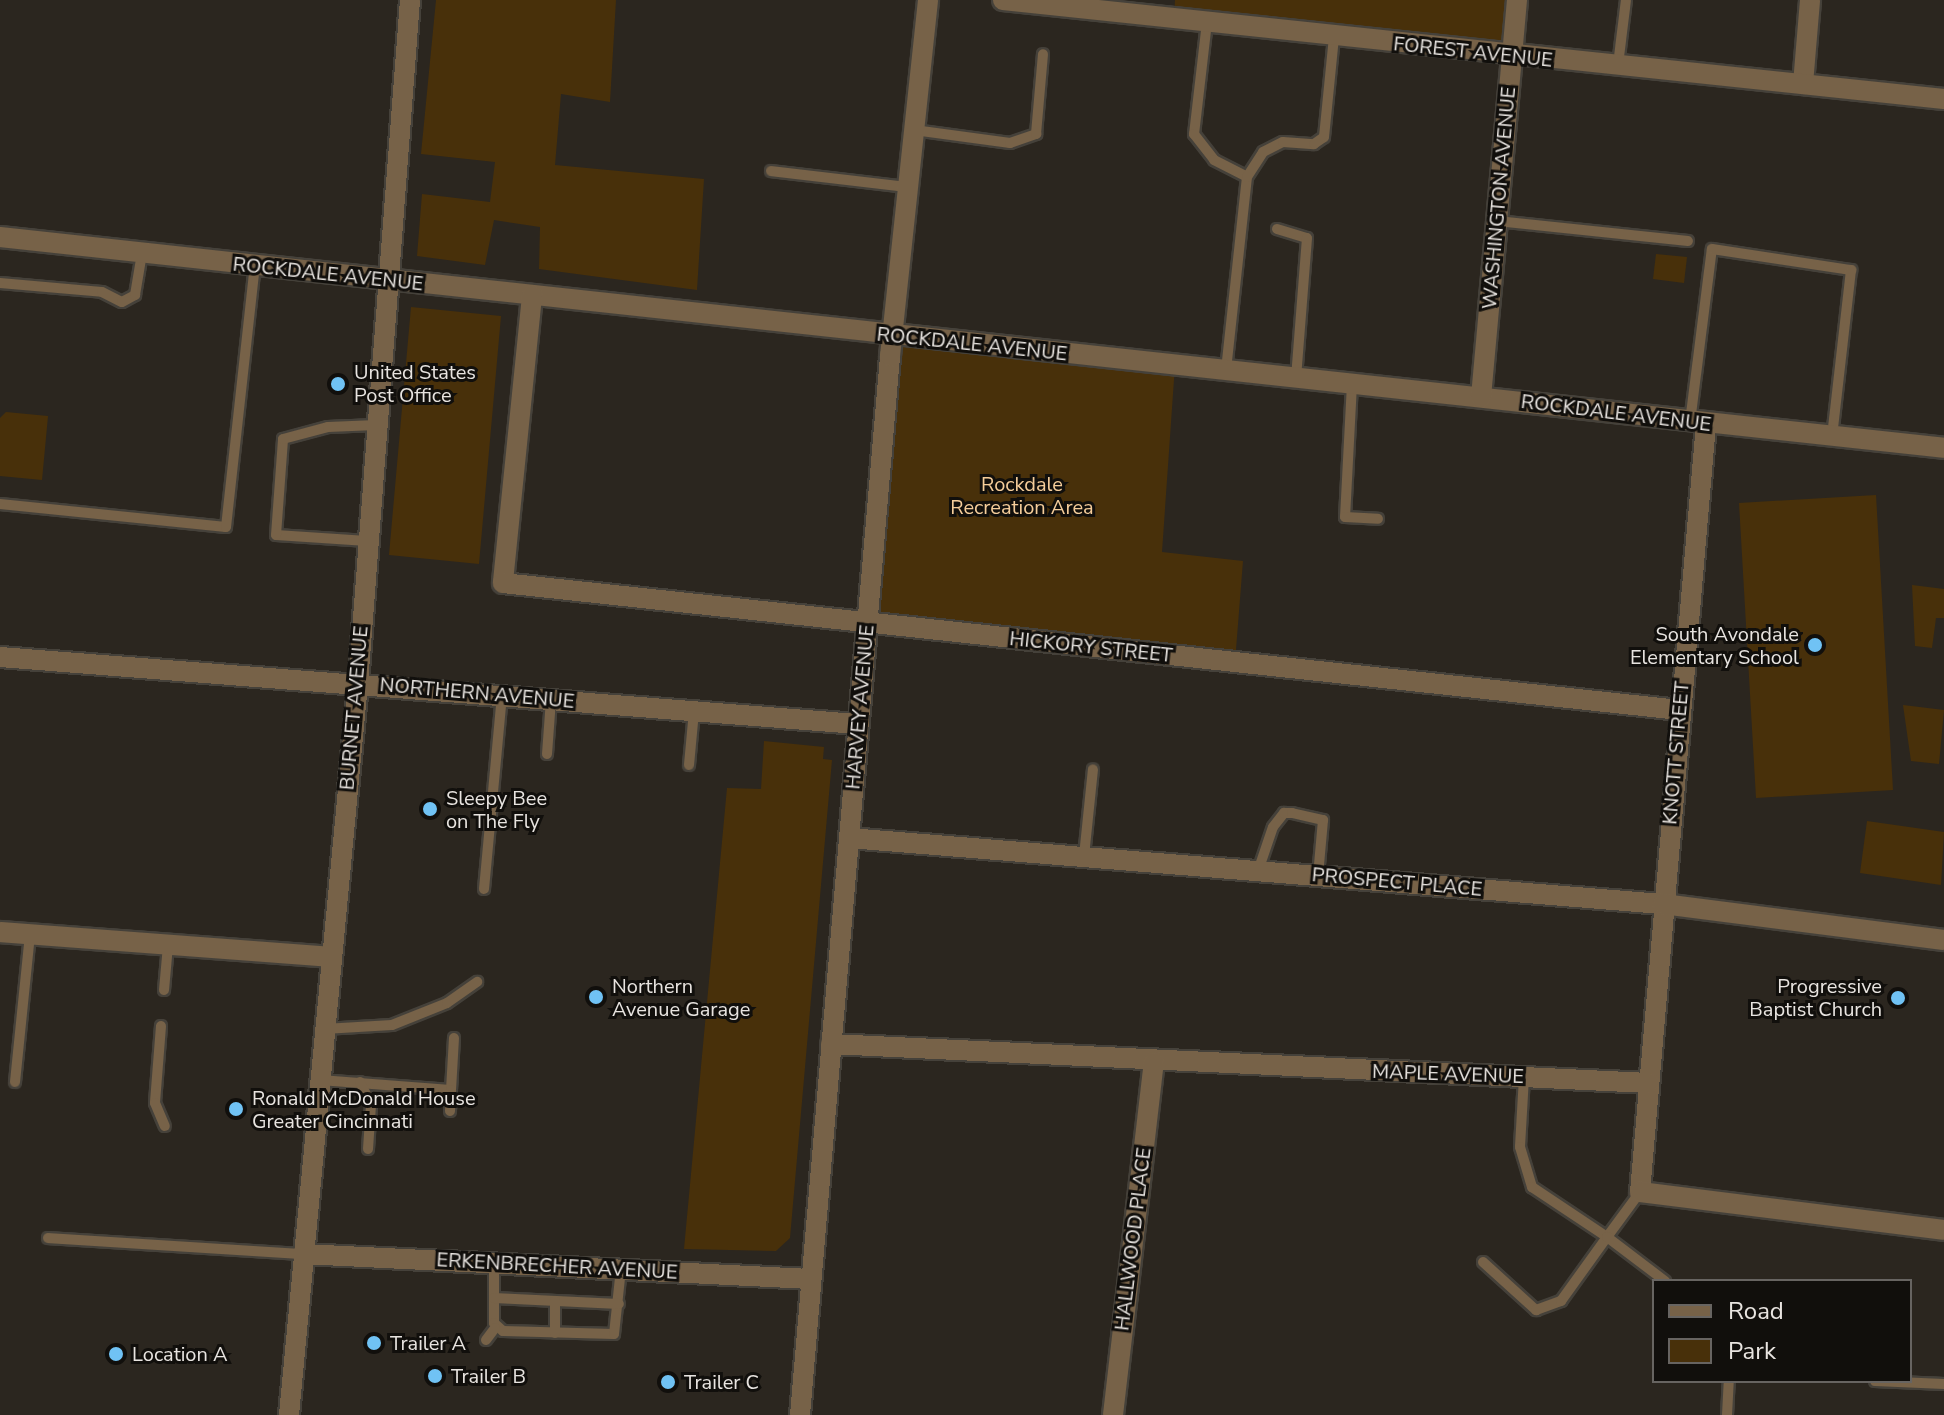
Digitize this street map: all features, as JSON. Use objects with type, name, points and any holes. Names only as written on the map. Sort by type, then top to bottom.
[{"type":"street","name":"BURNET AVENUE","points":[[289,1415],[322,1029],[358,684],[386,280],[410,0]]},
{"type":"street","name":"HARVEY AVENUE","points":[[800,1415],[866,622],[892,336],[928,0]]},
{"type":"street","name":"FOREST AVENUE","points":[[1003,0],[1512,56],[1944,99]]},
{"type":"street","name":"WASHINGTON AVENUE","points":[[1481,397],[1517,0]]},
{"type":"street","points":[[1803,84],[1810,0]]},
{"type":"street","name":"ROCKDALE AVENUE","points":[[0,237],[1944,448]]},
{"type":"street","name":"HICKORY STREET","points":[[532,296],[503,583],[1679,710]]},
{"type":"street","name":"KNOTT STREET","points":[[1649,1083],[1698,423]]},
{"type":"street","name":"NORTHERN AVENUE","points":[[0,657],[858,724]]},
{"type":"street","name":"PROSPECT PLACE","points":[[849,838],[1663,904],[1944,940]]},
{"type":"street","points":[[0,932],[329,957]]},
{"type":"street","name":"MAPLE AVENUE","points":[[831,1044],[1154,1062],[1649,1083]]},
{"type":"street","name":"HALLWOOD PLACE","points":[[1113,1415],[1154,1062]]},
{"type":"street","points":[[1649,1083],[1640,1192],[1944,1230]]},
{"type":"street","name":"ERKENBRECHER AVENUE","points":[[303,1254],[811,1279]]},
{"type":"lane","points":[[1617,67],[1626,0]]},
{"type":"lane","points":[[1207,22],[1194,134],[1214,160],[1247,177]]},
{"type":"lane","points":[[1226,370],[1247,177],[1263,152],[1283,142],[1314,144],[1324,137],[1334,36]]},
{"type":"lane","points":[[914,130],[1010,143],[1036,134],[1043,54]]},
{"type":"lane","points":[[771,171],[908,187]]},
{"type":"lane","points":[[1497,221],[1688,241]]},
{"type":"lane","points":[[1277,229],[1297,231],[1307,238],[1296,378]]},
{"type":"lane","points":[[1698,423],[1712,249],[1851,270],[1832,436]]},
{"type":"lane","points":[[0,283],[102,292],[122,302],[135,295],[142,253]]},
{"type":"lane","points":[[0,504],[226,527],[255,266]]},
{"type":"lane","points":[[1352,384],[1345,517],[1378,519]]},
{"type":"lane","points":[[367,541],[276,535],[283,439],[328,427],[376,425]]},
{"type":"lane","points":[[484,889],[502,695]]},
{"type":"lane","points":[[547,754],[551,699]]},
{"type":"lane","points":[[689,765],[694,711]]},
{"type":"lane","points":[[1084,856],[1093,769]]},
{"type":"lane","points":[[1258,871],[1273,827],[1284,813],[1292,813],[1323,820],[1318,876]]},
{"type":"lane","points":[[15,1082],[30,934]]},
{"type":"lane","points":[[164,990],[168,945]]},
{"type":"lane","points":[[322,1029],[392,1025],[447,1003],[477,982]]},
{"type":"lane","points":[[161,1026],[155,1103],[165,1126]]},
{"type":"lane","points":[[450,1111],[454,1038]]},
{"type":"lane","points":[[1524,1077],[1520,1147],[1532,1187],[1662,1279]]},
{"type":"lane","points":[[318,1080],[451,1090]]},
{"type":"lane","points":[[360,1082],[371,1105],[368,1149]]},
{"type":"lane","points":[[1483,1262],[1536,1310],[1561,1301],[1640,1192]]},
{"type":"lane","points":[[48,1238],[303,1254]]},
{"type":"lane","points":[[486,1340],[495,1328],[494,1263]]},
{"type":"lane","points":[[495,1328],[614,1334],[621,1269]]},
{"type":"lane","points":[[494,1298],[619,1304]]},
{"type":"lane","points":[[555,1301],[555,1333]]},
{"type":"lane","points":[[1727,1415],[1729,1383]]},
{"type":"lane","points":[[1912,1383],[1944,1384]]},
{"type":"green space","points":[[436,0],[616,0],[610,102],[561,94],[555,165],[704,179],[697,290],[539,269],[540,227],[494,220],[485,265],[417,256],[422,194],[490,202],[495,162],[421,154]]},
{"type":"green space","points":[[1175,0],[1517,0],[1512,56],[1174,19]]},
{"type":"green space","points":[[1656,254],[1687,257],[1684,283],[1653,279]]},
{"type":"green space","points":[[411,307],[501,316],[479,564],[389,555]]},
{"type":"green space","name":"Rockdale Recreation Area","points":[[892,336],[1175,365],[1162,552],[1243,561],[1235,662],[867,622]]},
{"type":"green space","points":[[6,412],[48,416],[42,480],[0,476],[0,418]]},
{"type":"green space","points":[[1876,495],[1893,790],[1756,798],[1739,503]]},
{"type":"green space","points":[[1912,585],[1944,589],[1944,618],[1936,618],[1932,648],[1915,646]]},
{"type":"green space","points":[[1903,705],[1944,710],[1939,764],[1911,761]]},
{"type":"green space","points":[[764,741],[824,747],[823,759],[832,760],[790,1238],[776,1251],[684,1249],[727,788],[761,789]]},
{"type":"green space","points":[[1867,821],[1944,832],[1941,885],[1860,873]]},
{"type":"place","name":"United States Post Office","points":[[338,384]]},
{"type":"place","name":"South Avondale Elementary School","points":[[1815,645]]},
{"type":"place","name":"Sleepy Bee on The Fly","points":[[430,809]]},
{"type":"place","name":"Northern Avenue Garage","points":[[596,997]]},
{"type":"place","name":"Progressive Baptist Church","points":[[1898,998]]},
{"type":"place","name":"Ronald McDonald House Greater Cincinnati","points":[[236,1109]]},
{"type":"place","name":"Trailer A","points":[[374,1343]]},
{"type":"place","name":"Location A","points":[[116,1354]]},
{"type":"place","name":"Trailer B","points":[[435,1376]]},
{"type":"place","name":"Trailer C","points":[[668,1382]]}]
